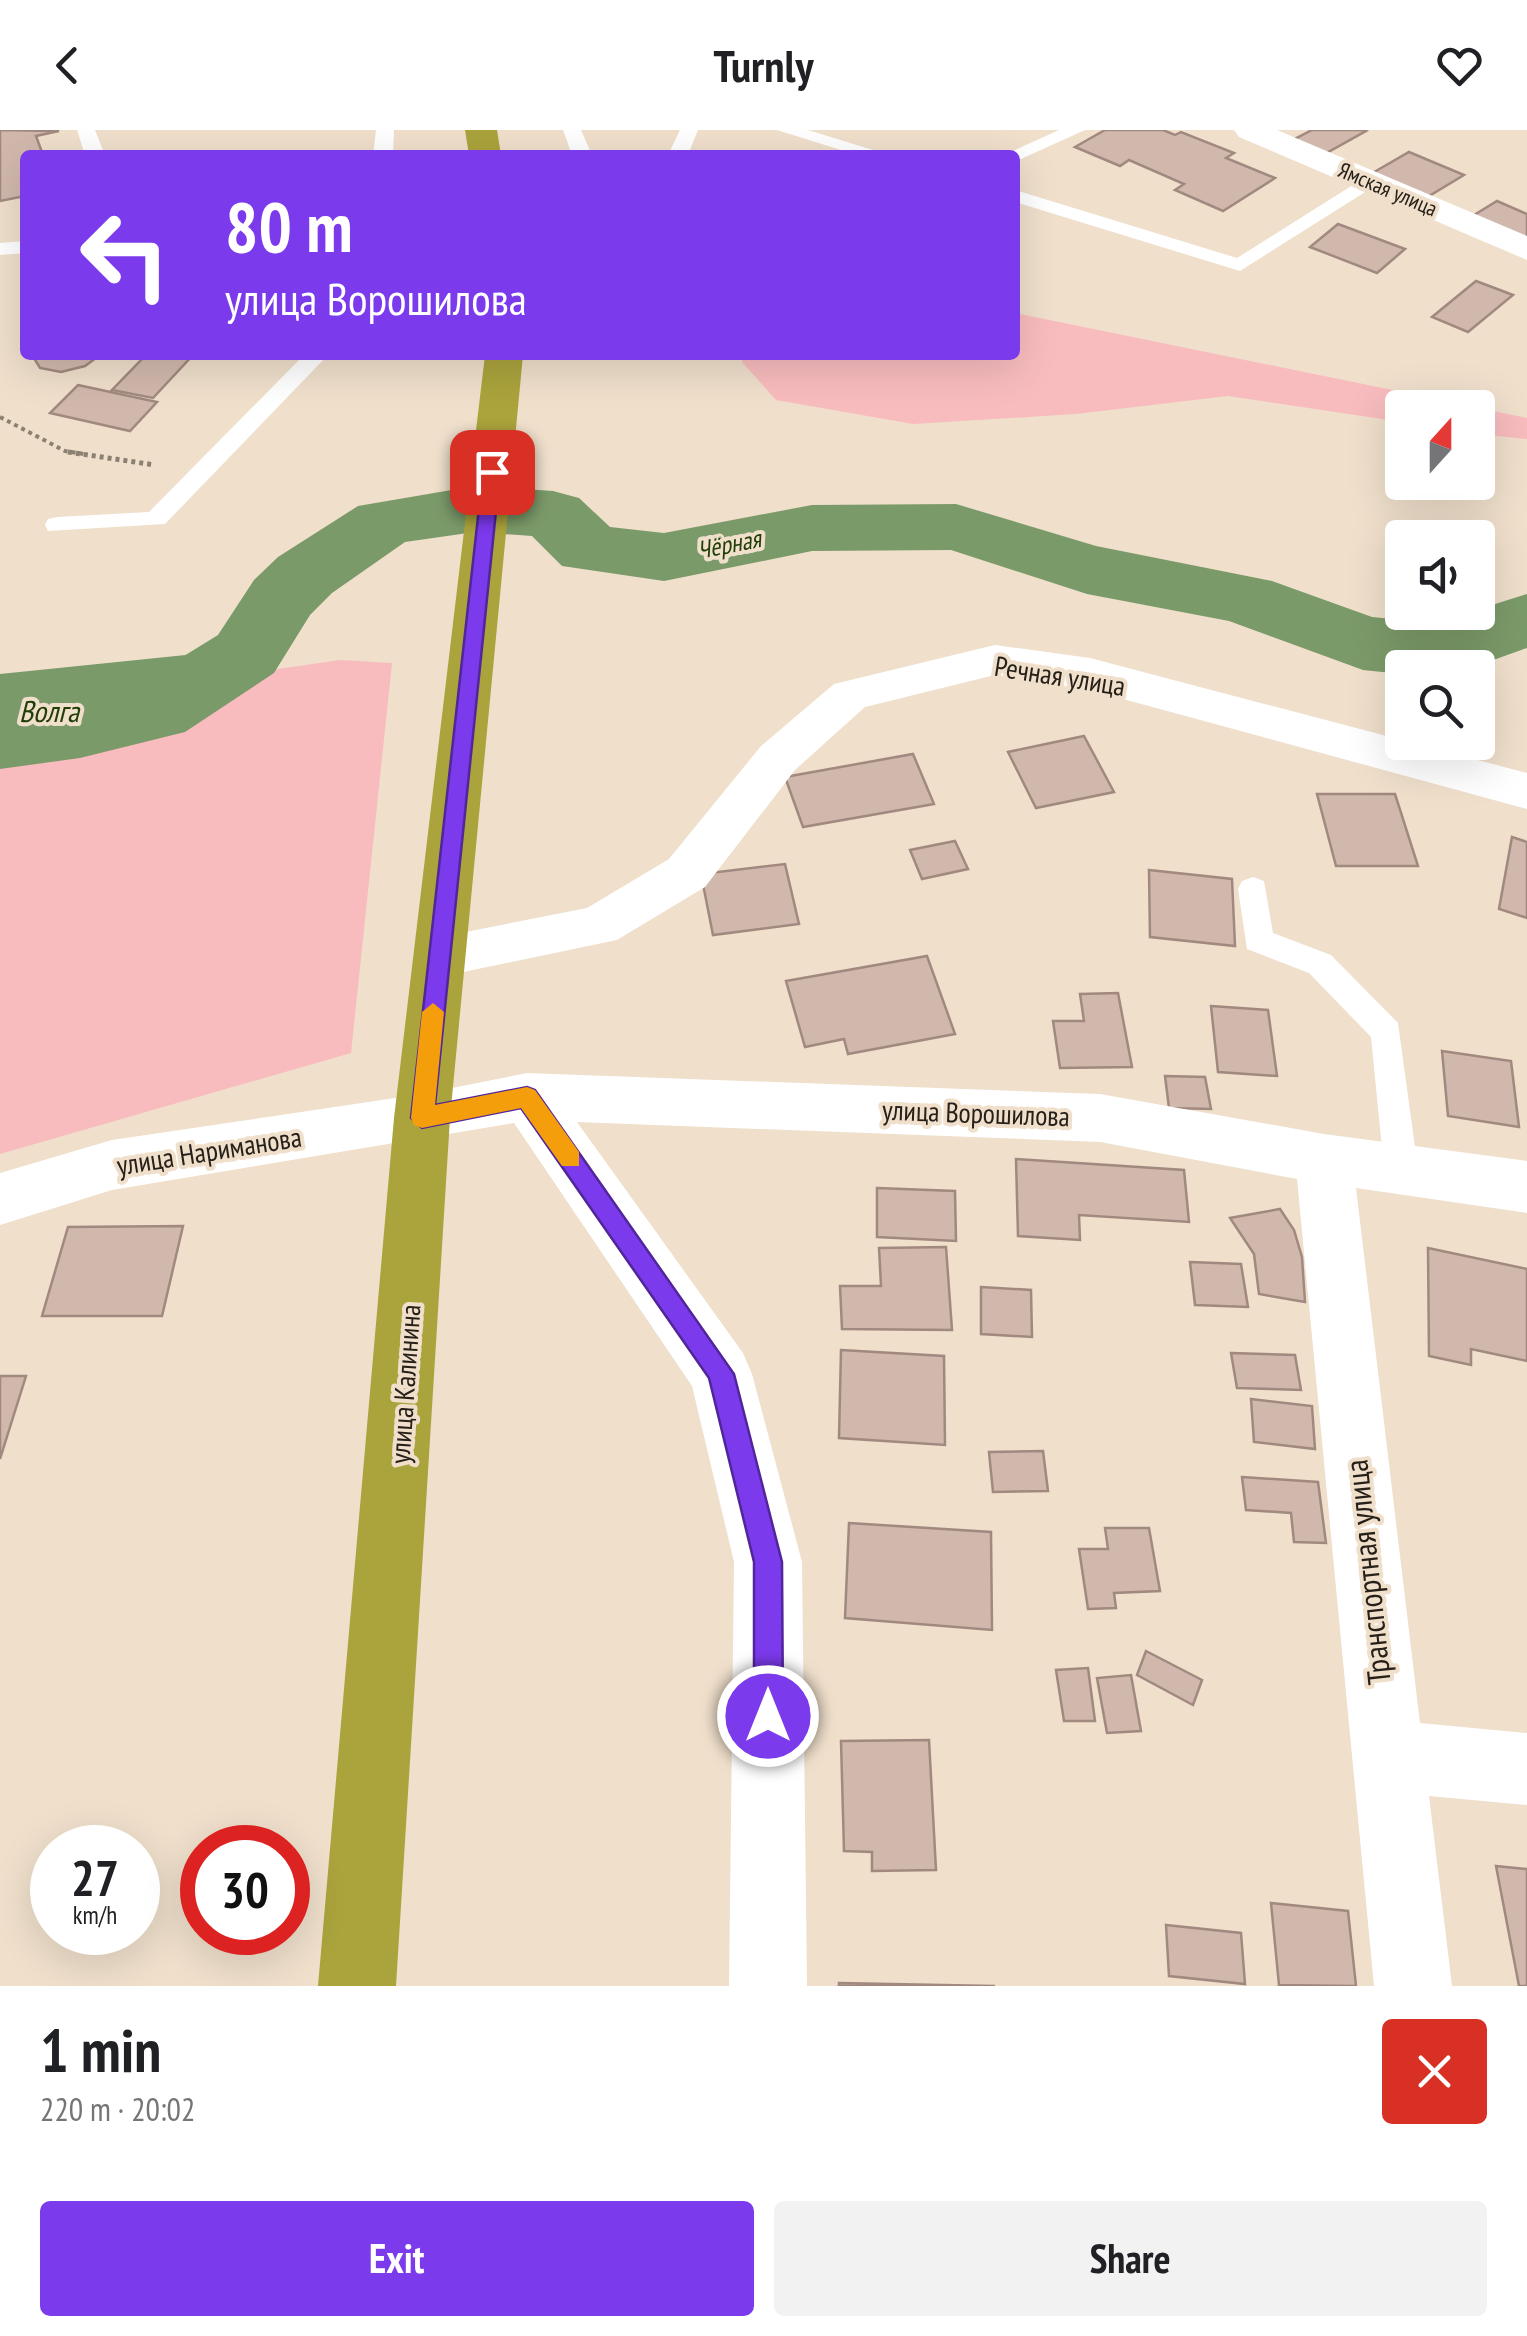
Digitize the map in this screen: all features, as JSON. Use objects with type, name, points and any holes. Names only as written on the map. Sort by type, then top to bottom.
[{"type":"highway","name":"улица Калинина","points":[[358,1986],[422,1118],[503,360]]},
{"type":"street","name":"Ямская улица","points":[[1250,130],[1527,249]]},
{"type":"street","name":"Речная улица","points":[[439,956],[598,926],[686,873],[778,758],[850,695],[996,660],[1090,674],[1527,791]]},
{"type":"street","name":"улица Ворошилова","points":[[422,1118],[527,1097],[1100,1118],[1324,1158],[1527,1187]]},
{"type":"street","points":[[527,1097],[721,1374],[768,1562],[768,1986]]},
{"type":"street","name":"улица Нариманова","points":[[0,1198],[112,1165],[422,1118]]},
{"type":"street","name":"Транспортная улица","points":[[1324,1158],[1413,1986]]},
{"type":"street","points":[[1388,1756],[1527,1769]]},
{"type":"lane","points":[[786,130],[860,150]]},
{"type":"lane","points":[[1020,153],[1076,130]]},
{"type":"lane","points":[[1020,198],[1240,265],[1371,182]]},
{"type":"lane","points":[[57,525],[156,519],[312,360]]},
{"type":"lane","points":[[1253,890],[1258,940],[1320,964],[1387,1032],[1401,1169]]},
{"type":"path","points":[[0,418],[65,451],[199,472]]},
{"type":"shaded area","points":[[1020,314],[1393,390],[1385,390],[1385,419],[1228,396],[1076,414],[913,424],[776,400],[743,360],[1020,360]]},
{"type":"shaded area","points":[[1495,411],[1527,418],[1527,439],[1495,436]]},
{"type":"shaded area","points":[[340,660],[392,663],[351,1053],[0,1154],[0,768],[148,726],[201,705],[251,673]]},
{"type":"water","name":"Волга","points":[[215,652],[246,654],[251,673],[160,719],[0,768],[0,674]]},
{"type":"building","points":[[0,130],[59,131],[36,136],[41,150],[20,150],[20,197],[0,201]]},
{"type":"building","points":[[1105,130],[1163,130],[1175,135],[1181,132],[1234,153],[1226,158],[1275,178],[1223,211],[1175,190],[1184,184],[1129,160],[1120,166],[1075,147]]},
{"type":"building","points":[[1312,130],[1366,131],[1321,156],[1289,142]]},
{"type":"building","points":[[1409,152],[1464,175],[1424,199],[1369,175]]},
{"type":"building","points":[[1497,201],[1527,214],[1527,247],[1466,220]]},
{"type":"building","points":[[1338,224],[1405,249],[1377,273],[1310,247]]},
{"type":"building","points":[[1476,281],[1513,295],[1468,332],[1432,317]]},
{"type":"building","points":[[35,360],[93,360],[61,372],[40,368]]},
{"type":"building","points":[[141,360],[188,360],[153,398],[112,390]]},
{"type":"building","points":[[78,385],[157,402],[130,431],[50,413]]},
{"type":"building","points":[[1084,736],[1114,792],[1036,808],[1008,752]]},
{"type":"building","points":[[913,754],[934,804],[803,827],[785,777]]},
{"type":"building","points":[[1317,794],[1395,794],[1418,866],[1336,866]]},
{"type":"building","points":[[1512,837],[1527,842],[1527,918],[1499,909]]},
{"type":"building","points":[[955,841],[968,869],[922,879],[910,850]]},
{"type":"building","points":[[785,864],[799,924],[713,935],[701,874]]},
{"type":"building","points":[[1149,870],[1232,879],[1235,946],[1150,937]]},
{"type":"building","points":[[927,956],[955,1034],[848,1054],[844,1039],[805,1047],[786,981]]},
{"type":"building","points":[[1118,993],[1132,1067],[1060,1068],[1053,1021],[1084,1021],[1080,994]]},
{"type":"building","points":[[1211,1006],[1268,1010],[1277,1076],[1218,1072]]},
{"type":"building","points":[[1442,1051],[1511,1061],[1519,1127],[1448,1116]]},
{"type":"building","points":[[1165,1076],[1205,1077],[1211,1109],[1169,1108]]},
{"type":"building","points":[[1016,1159],[1184,1170],[1189,1222],[1079,1215],[1080,1240],[1018,1236]]},
{"type":"building","points":[[877,1188],[955,1191],[956,1241],[877,1237]]},
{"type":"building","points":[[1280,1209],[1294,1230],[1302,1257],[1305,1302],[1259,1294],[1254,1254],[1230,1218]]},
{"type":"building","points":[[183,1226],[162,1316],[42,1316],[68,1227]]},
{"type":"building","points":[[946,1247],[952,1330],[842,1329],[840,1286],[881,1286],[879,1248]]},
{"type":"building","points":[[1428,1248],[1527,1269],[1527,1361],[1471,1349],[1471,1365],[1429,1356]]},
{"type":"building","points":[[1190,1262],[1241,1264],[1248,1307],[1195,1305]]},
{"type":"building","points":[[981,1287],[1031,1290],[1032,1337],[981,1334]]},
{"type":"building","points":[[841,1350],[944,1356],[945,1445],[839,1438]]},
{"type":"building","points":[[1231,1353],[1295,1355],[1301,1390],[1237,1388]]},
{"type":"building","points":[[0,1376],[26,1376],[0,1459]]},
{"type":"building","points":[[1251,1399],[1312,1406],[1315,1449],[1254,1442]]},
{"type":"building","points":[[1043,1451],[1048,1491],[993,1492],[989,1452]]},
{"type":"building","points":[[1242,1477],[1318,1482],[1326,1543],[1294,1542],[1291,1513],[1246,1510]]},
{"type":"building","points":[[849,1523],[991,1532],[992,1630],[845,1618]]},
{"type":"building","points":[[1105,1528],[1149,1528],[1160,1591],[1114,1593],[1116,1608],[1088,1609],[1079,1549],[1108,1549]]},
{"type":"building","points":[[1146,1651],[1202,1680],[1193,1705],[1137,1675]]},
{"type":"building","points":[[1088,1668],[1095,1721],[1064,1721],[1056,1670]]},
{"type":"building","points":[[1131,1675],[1141,1731],[1107,1733],[1097,1678]]},
{"type":"building","points":[[929,1740],[936,1870],[872,1871],[872,1852],[844,1851],[841,1741]]},
{"type":"building","points":[[1496,1866],[1527,1869],[1527,1986],[1519,1986]]},
{"type":"building","points":[[1271,1903],[1348,1911],[1356,1986],[1279,1985]]},
{"type":"building","points":[[1166,1925],[1241,1933],[1245,1984],[1169,1976]]},
{"type":"building","points":[[839,1983],[995,1986],[839,1986]]},
{"type":"waterway","name":"Чёрная","points":[[0,739],[80,729],[156,712],[246,654],[281,598],[305,575],[384,522],[475,509],[553,514],[589,549],[664,557],[812,528],[956,527],[1087,569],[1245,599],[1363,643],[1438,650],[1527,620]]},
{"type":"slow traffic","points":[[433,1012],[422,1118],[527,1097],[570,1159]]},
{"type":"route","points":[[492,472],[422,1118],[527,1097],[721,1374],[768,1562],[768,1716]]}]
